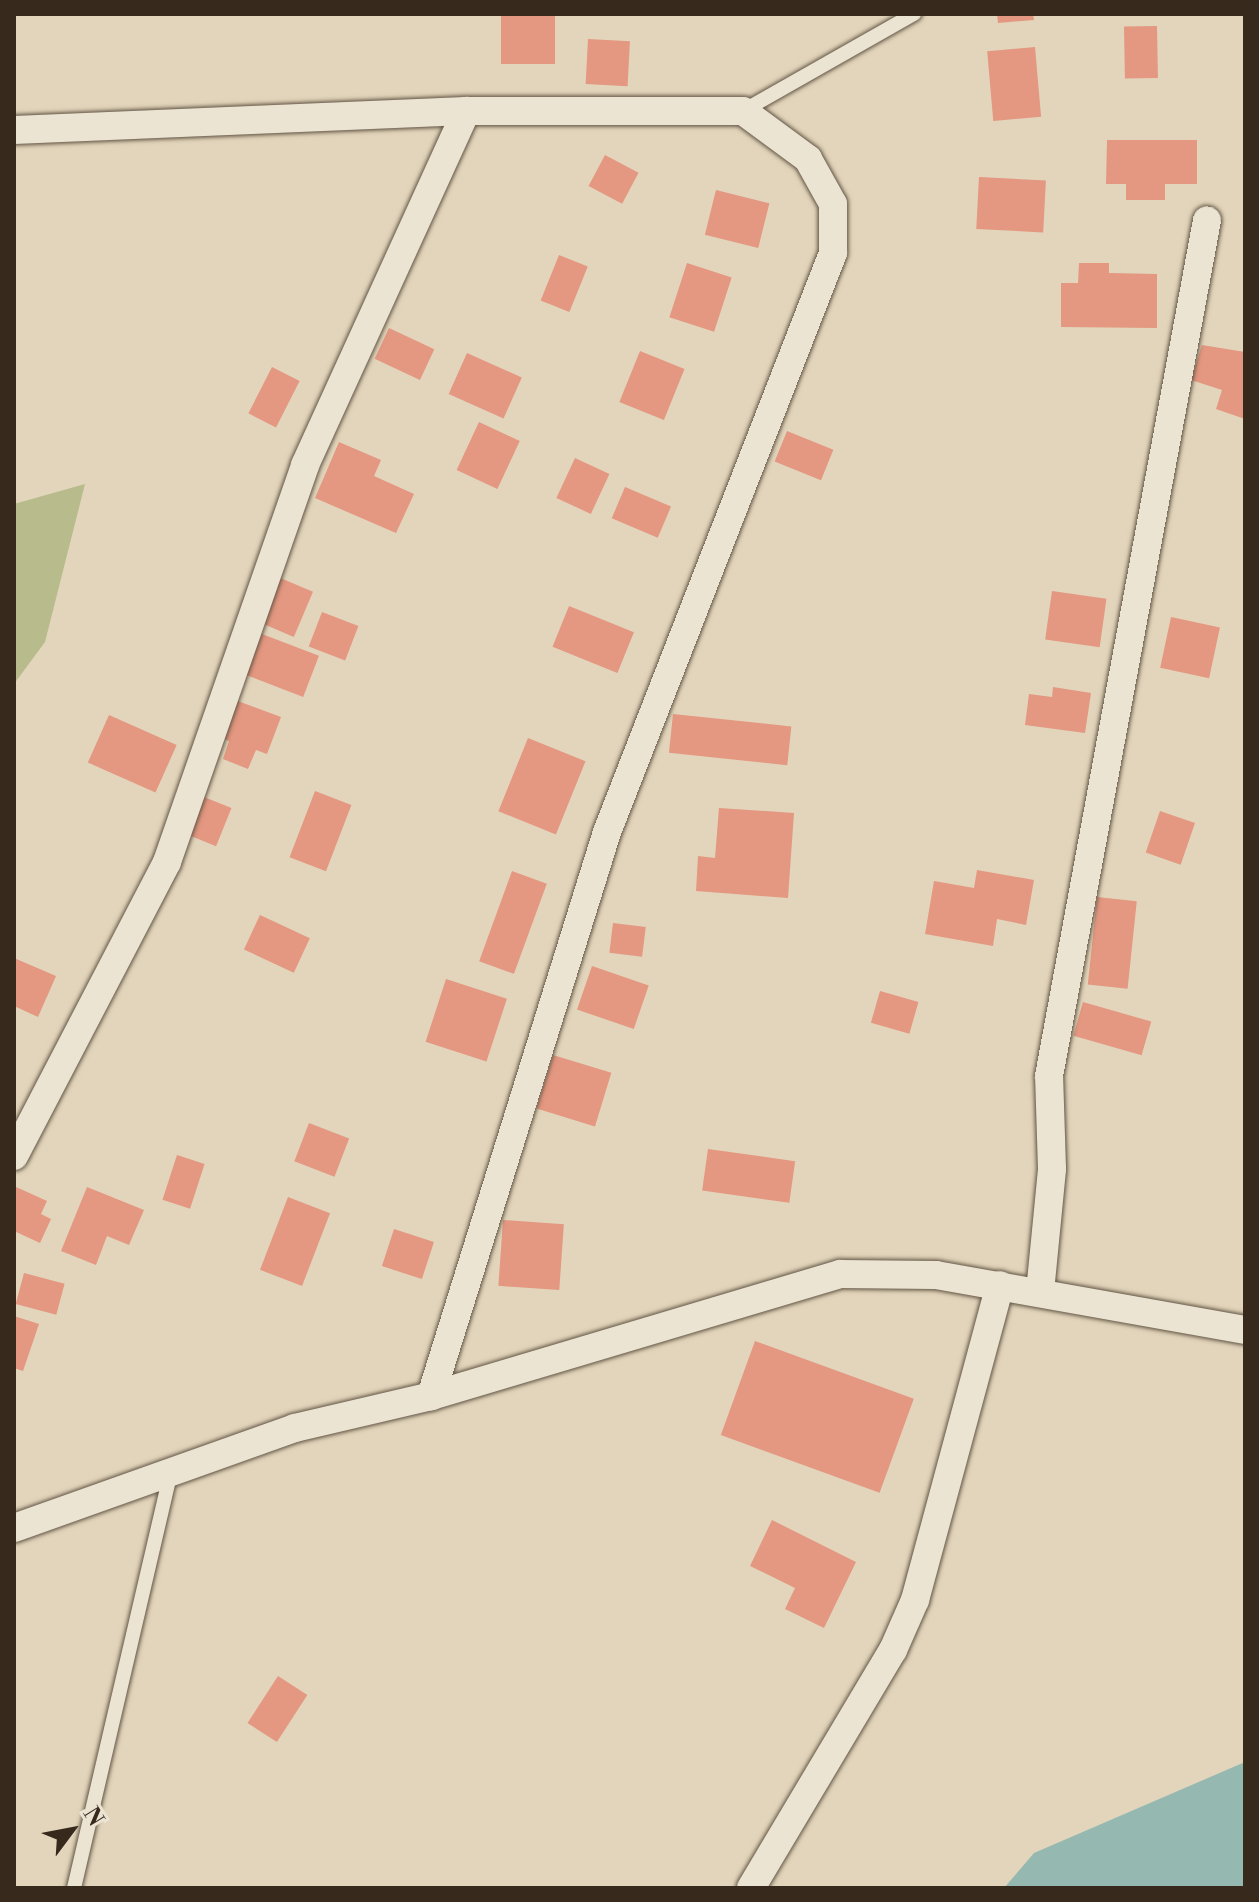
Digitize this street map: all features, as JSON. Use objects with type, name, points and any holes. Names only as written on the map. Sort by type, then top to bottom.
[{"type":"street","points":[[14,1156],[167,862],[305,465],[466,111]]},
{"type":"street","points":[[14,130],[466,111],[743,111],[808,159],[833,204],[833,253],[607,832],[431,1396]]},
{"type":"street","points":[[1040,1292],[1052,1169],[1049,1076],[1207,220]]},
{"type":"street","points":[[14,1528],[172,1466],[431,1396],[840,1274],[936,1275],[1245,1330]]},
{"type":"street","points":[[751,1888],[915,1600],[1000,1285]]},
{"type":"lane","points":[[743,111],[914,14]]},
{"type":"lane","points":[[74,1888],[172,1466]]},
{"type":"green space","points":[[85,484],[45,642],[14,684],[14,504]]},
{"type":"water","points":[[1245,1762],[1245,1888],[1004,1888],[1034,1853]]},
{"type":"building","points":[[501,14],[555,14],[555,64],[501,64]]},
{"type":"building","points":[[997,14],[1033,14],[1034,20],[998,23]]},
{"type":"building","points":[[1157,26],[1158,78],[1125,79],[1124,27]]},
{"type":"building","points":[[588,39],[630,41],[628,86],[586,84]]},
{"type":"building","points":[[1035,47],[1041,117],[993,121],[987,51]]},
{"type":"building","points":[[1107,140],[1197,140],[1197,184],[1165,184],[1165,200],[1126,200],[1126,184],[1106,184]]},
{"type":"building","points":[[605,155],[639,173],[622,204],[589,186]]},
{"type":"building","points":[[979,177],[1046,181],[1043,232],[976,229]]},
{"type":"building","points":[[716,190],[769,203],[758,248],[705,235]]},
{"type":"building","points":[[559,255],[588,267],[569,312],[541,300]]},
{"type":"building","points":[[687,263],[732,278],[714,332],[669,317]]},
{"type":"building","points":[[1079,263],[1109,263],[1109,273],[1157,274],[1157,328],[1061,327],[1061,283],[1078,283]]},
{"type":"building","points":[[389,328],[434,349],[420,380],[375,359]]},
{"type":"building","points":[[1202,345],[1245,352],[1245,419],[1216,409],[1222,390],[1191,380]]},
{"type":"building","points":[[640,351],[685,369],[664,420],[619,402]]},
{"type":"building","points":[[467,353],[522,377],[504,419],[449,394]]},
{"type":"building","points":[[272,367],[300,381],[276,427],[248,413]]},
{"type":"building","points":[[479,422],[520,441],[497,489],[457,470]]},
{"type":"building","points":[[787,431],[833,450],[821,480],[775,462]]},
{"type":"building","points":[[339,442],[381,460],[374,476],[414,494],[396,533],[315,498]]},
{"type":"building","points":[[575,458],[609,474],[591,514],[556,498]]},
{"type":"building","points":[[625,487],[671,507],[658,538],[612,518]]},
{"type":"building","points":[[278,577],[313,592],[294,637],[259,622]]},
{"type":"building","points":[[1052,591],[1106,599],[1100,647],[1045,640]]},
{"type":"building","points":[[569,606],[634,632],[617,673],[553,647]]},
{"type":"building","points":[[322,612],[358,626],[345,661],[309,647]]},
{"type":"building","points":[[1171,617],[1220,627],[1209,678],[1160,668]]},
{"type":"building","points":[[262,634],[319,656],[303,697],[246,675]]},
{"type":"building","points":[[1053,687],[1091,693],[1085,733],[1025,725],[1029,694],[1052,697]]},
{"type":"building","points":[[235,700],[281,717],[267,754],[256,750],[248,769],[223,759],[229,741],[221,738]]},
{"type":"building","points":[[673,714],[791,726],[787,765],[669,753]]},
{"type":"building","points":[[109,715],[177,745],[155,793],[88,763]]},
{"type":"building","points":[[528,738],[585,761],[556,834],[498,811]]},
{"type":"building","points":[[315,791],[351,805],[326,871],[290,857]]},
{"type":"building","points":[[199,795],[231,808],[216,846],[184,833]]},
{"type":"building","points":[[719,808],[794,813],[788,898],[696,891],[698,856],[715,858]]},
{"type":"building","points":[[1160,811],[1195,823],[1181,865],[1146,853]]},
{"type":"building","points":[[977,870],[1034,880],[1026,925],[997,919],[993,946],[925,934],[934,881],[974,888]]},
{"type":"building","points":[[512,871],[547,884],[514,974],[479,961]]},
{"type":"building","points":[[1097,897],[1137,901],[1128,989],[1088,985]]},
{"type":"building","points":[[260,915],[310,938],[294,973],[244,949]]},
{"type":"building","points":[[613,923],[646,927],[642,957],[609,953]]},
{"type":"building","points":[[14,958],[56,976],[38,1017],[14,1006]]},
{"type":"building","points":[[592,966],[649,986],[634,1029],[577,1009]]},
{"type":"building","points":[[446,979],[507,999],[486,1062],[426,1042]]},
{"type":"building","points":[[880,991],[918,1002],[909,1034],[871,1023]]},
{"type":"building","points":[[1083,1002],[1151,1022],[1142,1055],[1073,1036]]},
{"type":"building","points":[[553,1055],[611,1073],[595,1126],[537,1109]]},
{"type":"building","points":[[309,1123],[349,1138],[334,1177],[294,1161]]},
{"type":"building","points":[[708,1149],[795,1161],[789,1203],[702,1191]]},
{"type":"building","points":[[177,1155],[205,1164],[190,1209],[162,1200]]},
{"type":"building","points":[[14,1186],[47,1201],[41,1214],[51,1219],[40,1243],[14,1231]]},
{"type":"building","points":[[87,1187],[144,1210],[129,1245],[107,1236],[96,1265],[61,1251]]},
{"type":"building","points":[[288,1197],[330,1213],[302,1286],[260,1270]]},
{"type":"building","points":[[503,1220],[564,1224],[559,1290],[498,1286]]},
{"type":"building","points":[[394,1229],[434,1242],[422,1279],[382,1266]]},
{"type":"building","points":[[24,1273],[65,1284],[56,1315],[16,1304]]},
{"type":"building","points":[[14,1316],[39,1324],[23,1371],[14,1368]]},
{"type":"building","points":[[755,1341],[914,1399],[880,1493],[721,1435]]},
{"type":"building","points":[[772,1520],[856,1562],[824,1628],[785,1609],[795,1588],[750,1566]]},
{"type":"building","points":[[278,1676],[307,1695],[277,1742],[248,1723]]}]
